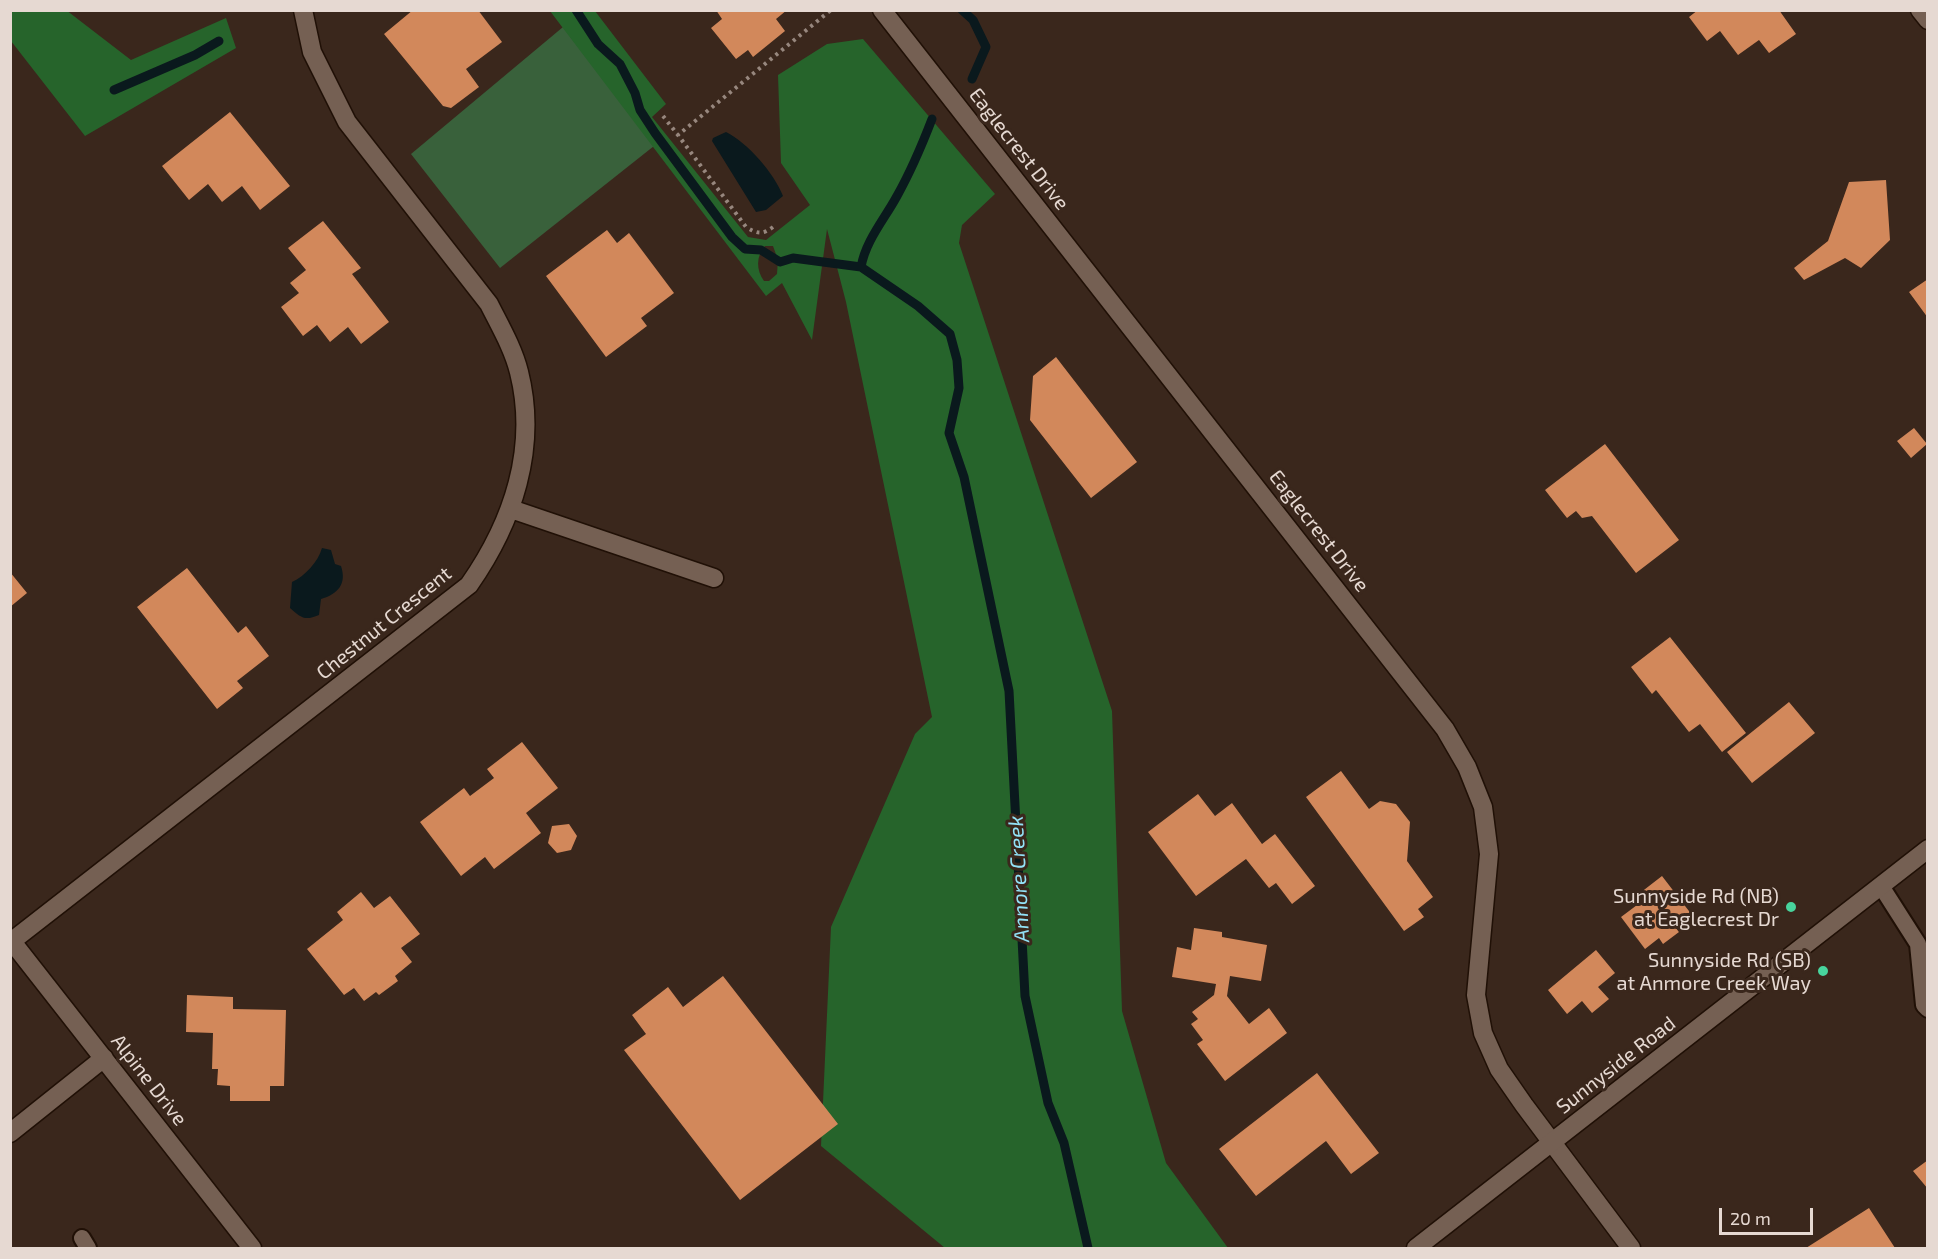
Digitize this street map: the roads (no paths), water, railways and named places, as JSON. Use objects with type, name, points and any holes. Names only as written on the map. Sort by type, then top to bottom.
[{"type":"street","name":"Chestnut Crescent","points":[[11,940],[470,585],[490,555],[511,509],[522,469],[526,432],[519,371],[507,338],[489,304],[347,122],[312,52],[303,10]]},
{"type":"street","name":"Eaglecrest Drive","points":[[882,10],[1445,729],[1467,767],[1483,807],[1489,854],[1476,995],[1483,1033],[1499,1069],[1552,1144],[1631,1248]]},
{"type":"street","points":[[1920,10],[1928,20]]},
{"type":"street","points":[[511,509],[714,578]]},
{"type":"street","name":"Sunnyside Road","points":[[1416,1248],[1928,849]]},
{"type":"street","name":"Alpine Drive","points":[[11,940],[252,1248]]},
{"type":"street","points":[[10,1133],[104,1058]]},
{"type":"lane","points":[[1881,886],[1917,944],[1924,1005],[1928,1009]]},
{"type":"waterway","points":[[576,10],[598,44],[620,64],[635,93],[640,110],[655,133],[732,237],[745,249],[761,250],[780,262],[793,258],[861,267]]},
{"type":"waterway","name":"Annore Creek","points":[[962,10],[973,20],[986,47],[972,79]]},
{"type":"waterway","points":[[114,90],[195,55],[219,41]]},
{"type":"waterway","name":"Annore Creek","points":[[932,119],[907,177],[871,239],[861,267],[918,306],[950,334],[957,360],[959,388],[949,433],[964,477],[1009,691],[1025,996],[1048,1103],[1064,1143],[1088,1248]]},
{"type":"place","name":"Sunnyside Rd (NB) at Eaglecrest Dr","points":[[1791,907]]},
{"type":"place","name":"Sunnyside Rd (SB) at Anmore Creek Way","points":[[1823,971]]}]
